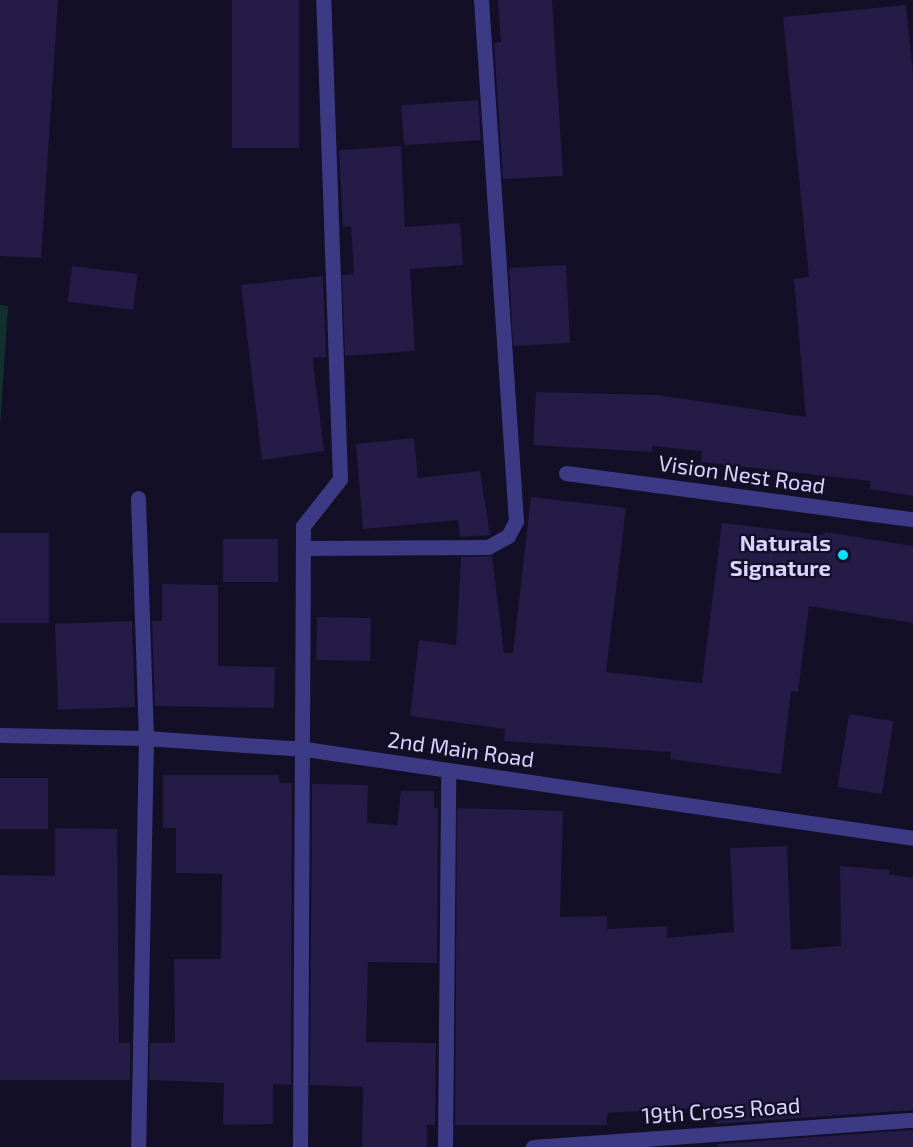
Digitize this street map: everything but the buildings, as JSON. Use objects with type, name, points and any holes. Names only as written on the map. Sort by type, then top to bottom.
[{"type":"street","points":[[300,1147],[305,749],[303,526],[340,479],[323,0]]},
{"type":"street","points":[[303,548],[488,547],[508,536],[516,521],[481,0]]},
{"type":"street","name":"Vision Nest Road","points":[[566,473],[913,519]]},
{"type":"street","points":[[138,498],[146,738],[138,1147]]},
{"type":"street","name":"2nd Main Road","points":[[0,735],[146,738],[305,749],[913,838]]},
{"type":"street","points":[[445,1147],[448,770]]},
{"type":"street","name":"19th Cross Road","points":[[533,1147],[913,1120]]},
{"type":"green space","points":[[0,305],[8,306],[0,428]]},
{"type":"place","name":"Naturals Signature","points":[[843,555]]}]
